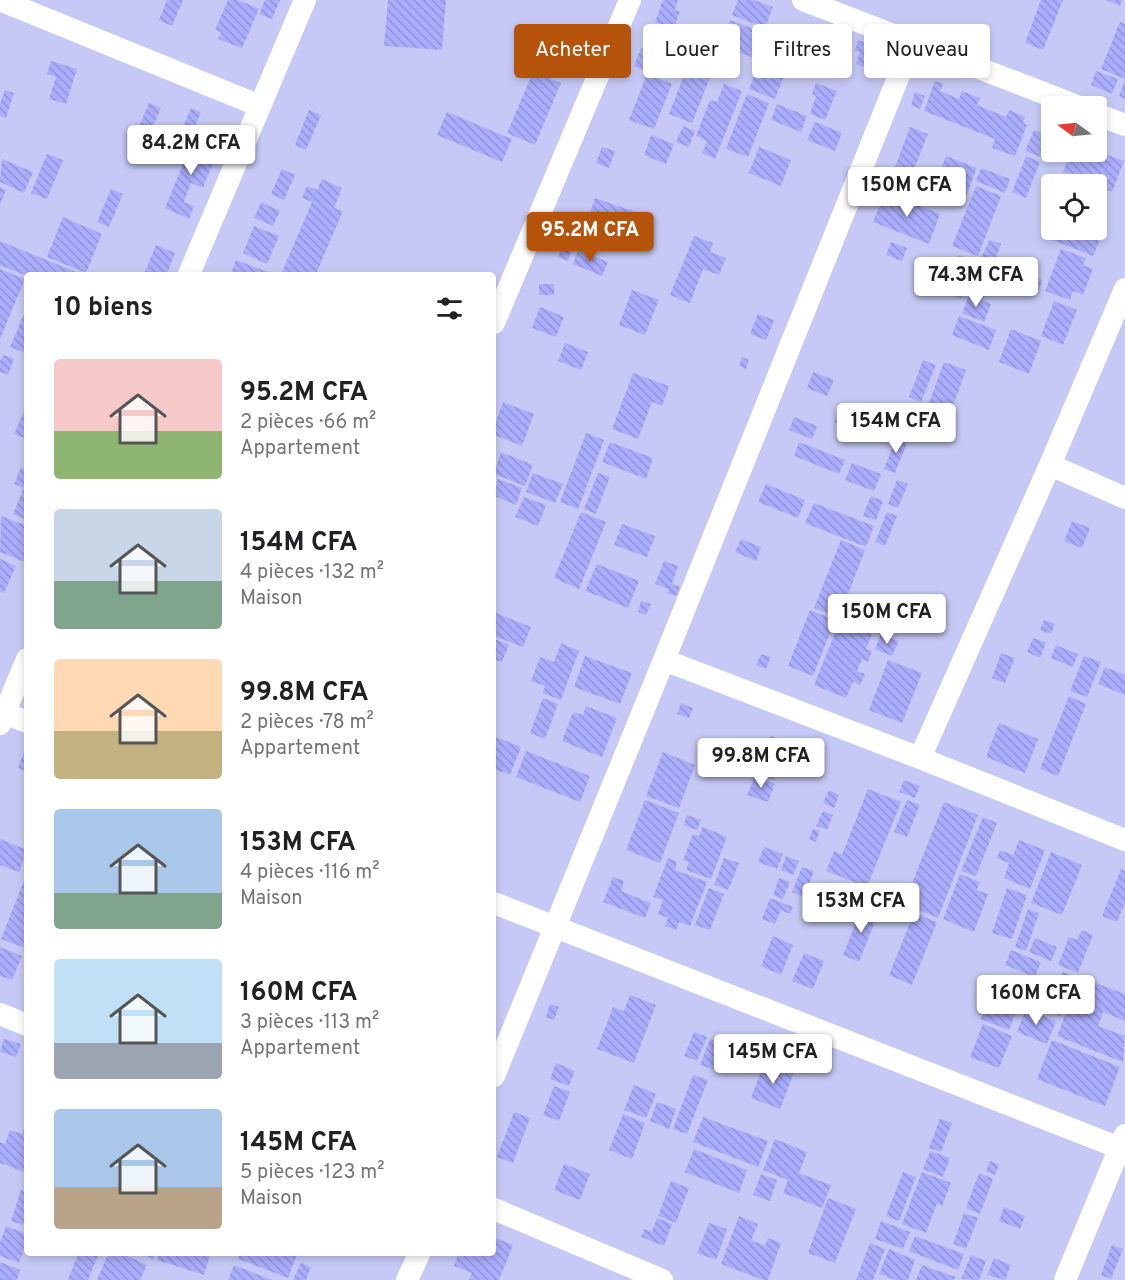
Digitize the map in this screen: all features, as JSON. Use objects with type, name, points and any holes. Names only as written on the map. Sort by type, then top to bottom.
[{"type":"street","points":[[190,272],[305,0]]},
{"type":"street","points":[[496,318],[630,0]]},
{"type":"street","points":[[803,0],[864,24]]},
{"type":"street","points":[[2,7],[260,106]]},
{"type":"street","points":[[990,73],[1051,96]]},
{"type":"street","points":[[496,1071],[898,78]]},
{"type":"street","points":[[1107,118],[1125,125]]},
{"type":"street","points":[[920,758],[1125,289]]},
{"type":"street","points":[[1050,465],[1125,498]]},
{"type":"street","points":[[664,660],[920,758],[1125,840]]},
{"type":"street","points":[[24,667],[2,716],[24,721]]},
{"type":"street","points":[[496,904],[1123,1144],[1065,1280]]},
{"type":"street","points":[[0,1014],[24,1024]]},
{"type":"street","points":[[496,1210],[662,1280]]},
{"type":"street","points":[[407,1280],[418,1256]]},
{"type":"building","points":[[167,0],[183,0],[172,26],[159,20]]},
{"type":"building","points":[[228,0],[238,0],[259,9],[242,48],[218,39],[221,32],[215,30]]},
{"type":"building","points":[[265,0],[280,0],[272,19],[259,14]]},
{"type":"building","points":[[388,0],[446,0],[442,50],[384,46]]},
{"type":"building","points":[[663,0],[678,0],[675,10],[680,12],[675,24],[655,22]]},
{"type":"building","points":[[738,0],[754,0],[773,7],[767,24],[755,24],[732,15]]},
{"type":"building","points":[[1041,0],[1063,0],[1043,50],[1025,43]]},
{"type":"building","points":[[1106,0],[1122,0],[1120,6]]},
{"type":"building","points":[[730,20],[752,28],[752,57],[740,53],[740,24],[728,24]]},
{"type":"building","points":[[1120,22],[1125,24],[1125,79],[1101,69]]},
{"type":"building","points":[[858,40],[864,42],[864,67],[856,64],[860,52],[855,51]]},
{"type":"building","points":[[641,48],[643,49],[643,70],[634,66]]},
{"type":"building","points":[[51,61],[77,69],[66,104],[49,99],[56,77],[47,74]]},
{"type":"building","points":[[1096,71],[1118,79],[1112,94],[1091,85]]},
{"type":"building","points":[[530,78],[548,78],[561,83],[535,145],[507,133]]},
{"type":"building","points":[[645,78],[657,78],[672,84],[654,129],[629,120]]},
{"type":"building","points":[[683,78],[710,78],[692,123],[669,114]]},
{"type":"building","points":[[753,78],[783,78],[775,99],[749,89]]},
{"type":"building","points":[[1125,80],[1125,99],[1119,96]]},
{"type":"building","points":[[935,81],[943,84],[940,91],[959,99],[962,91],[980,98],[977,105],[1006,117],[1009,110],[1025,117],[1023,123],[1027,125],[1015,156],[992,148],[995,139],[924,111]]},
{"type":"building","points":[[816,83],[837,91],[825,120],[810,114],[816,96],[812,94]]},
{"type":"building","points":[[724,84],[742,91],[715,159],[702,153],[707,141],[696,136],[710,100],[717,102]]},
{"type":"building","points":[[5,90],[14,93],[6,118],[0,116],[0,104]]},
{"type":"building","points":[[915,92],[925,96],[920,109],[911,105]]},
{"type":"building","points":[[747,94],[769,103],[748,157],[726,149]]},
{"type":"building","points":[[149,103],[161,108],[143,150],[131,145]]},
{"type":"building","points":[[777,104],[807,116],[801,132],[771,120]]},
{"type":"building","points":[[191,108],[201,112],[192,133],[182,129]]},
{"type":"building","points":[[309,110],[321,115],[306,150],[295,145]]},
{"type":"building","points":[[447,112],[512,139],[502,162],[437,135]]},
{"type":"building","points":[[815,122],[842,133],[835,151],[807,140]]},
{"type":"building","points":[[683,126],[695,131],[689,147],[676,142]]},
{"type":"building","points":[[910,127],[928,134],[912,174],[895,167]]},
{"type":"building","points":[[1034,130],[1041,132],[1041,157],[1025,151]]},
{"type":"building","points":[[195,135],[208,141],[206,148],[217,153],[203,188],[191,183],[184,202],[194,206],[189,219],[165,208]]},
{"type":"building","points":[[651,135],[674,144],[666,164],[644,155]]},
{"type":"building","points":[[602,147],[615,151],[609,168],[596,163]]},
{"type":"building","points":[[759,147],[791,160],[781,186],[749,173]]},
{"type":"building","points":[[47,154],[63,160],[47,199],[31,193]]},
{"type":"building","points":[[1107,155],[1124,161],[1112,192],[1107,190],[1107,174],[1063,172],[1067,162],[1107,162]]},
{"type":"building","points":[[946,156],[977,168],[966,196],[935,184]]},
{"type":"building","points":[[1026,156],[1040,162],[1026,198],[1012,192]]},
{"type":"building","points":[[2,159],[33,172],[24,193],[0,182]]},
{"type":"building","points":[[981,168],[1010,179],[1005,193],[976,181]]},
{"type":"building","points":[[282,169],[295,175],[284,200],[271,194]]},
{"type":"building","points":[[322,179],[342,188],[334,208],[343,211],[317,272],[282,272],[312,202],[302,198],[307,186],[317,190]]},
{"type":"building","points":[[976,186],[1001,196],[978,256],[952,246]]},
{"type":"building","points":[[0,187],[6,190],[0,205]]},
{"type":"building","points":[[111,189],[123,194],[109,227],[97,222]]},
{"type":"building","points":[[885,193],[940,214],[929,244],[873,222]]},
{"type":"building","points":[[595,198],[633,211],[623,237],[586,224]]},
{"type":"building","points":[[261,202],[280,211],[273,226],[254,218]]},
{"type":"building","points":[[63,217],[102,234],[86,272],[47,257]]},
{"type":"building","points":[[254,226],[279,236],[267,264],[243,253]]},
{"type":"building","points":[[694,236],[713,243],[710,252],[726,258],[719,275],[703,269],[690,303],[670,295]]},
{"type":"building","points":[[989,240],[1001,244],[991,271],[978,266]]},
{"type":"building","points":[[1053,240],[1100,240],[1093,256]]},
{"type":"building","points":[[0,241],[76,272],[24,272],[24,275],[0,265]]},
{"type":"building","points":[[891,242],[907,248],[902,261],[886,255]]},
{"type":"building","points":[[563,244],[572,248],[568,261],[558,257]]},
{"type":"building","points":[[156,245],[175,253],[168,272],[145,272]]},
{"type":"building","points":[[1061,249],[1086,258],[1083,265],[1093,269],[1083,295],[1073,291],[1070,300],[1045,291]]},
{"type":"building","points":[[578,250],[608,262],[602,276],[573,264]]},
{"type":"building","points":[[959,255],[975,261],[961,299],[944,292]]},
{"type":"building","points":[[236,260],[268,272],[232,272]]},
{"type":"building","points":[[0,269],[24,279],[24,281],[0,339]]},
{"type":"building","points":[[1014,269],[1042,280],[1039,290],[1011,279]]},
{"type":"building","points":[[539,284],[554,284],[554,295],[539,295]]},
{"type":"building","points":[[632,290],[659,300],[645,335],[619,325]]},
{"type":"building","points":[[969,295],[991,304],[984,322],[962,313]]},
{"type":"building","points":[[1054,301],[1077,310],[1063,345],[1041,336]]},
{"type":"building","points":[[540,307],[564,317],[556,337],[532,328]]},
{"type":"building","points":[[24,314],[24,353],[10,347]]},
{"type":"building","points":[[758,314],[774,320],[766,340],[750,334]]},
{"type":"building","points":[[959,316],[996,330],[989,350],[952,335]]},
{"type":"building","points":[[1011,329],[1041,341],[1029,374],[999,362]]},
{"type":"building","points":[[565,343],[588,352],[581,370],[558,361]]},
{"type":"building","points":[[3,355],[14,359],[8,375],[0,372],[0,361]]},
{"type":"building","points":[[742,357],[749,360],[746,369],[739,366]]},
{"type":"building","points":[[923,360],[936,365],[921,402],[909,397]]},
{"type":"building","points":[[944,362],[966,370],[949,417],[927,408]]},
{"type":"building","points":[[813,372],[834,380],[827,396],[807,388]]},
{"type":"building","points":[[633,373],[669,386],[662,406],[652,402],[638,439],[612,429]]},
{"type":"building","points":[[503,402],[534,414],[522,446],[496,436],[496,421]]},
{"type":"building","points":[[909,404],[920,408],[909,437],[889,426],[897,406],[906,410]]},
{"type":"building","points":[[839,410],[858,418],[853,429],[834,422]]},
{"type":"building","points":[[24,411],[24,438],[14,434]]},
{"type":"building","points":[[794,417],[817,426],[812,439],[789,430]]},
{"type":"building","points":[[586,433],[604,440],[578,509],[560,502]]},
{"type":"building","points":[[897,436],[908,440],[895,473],[884,469]]},
{"type":"building","points":[[610,442],[653,458],[646,479],[602,462]]},
{"type":"building","points":[[799,442],[845,460],[839,474],[794,456]]},
{"type":"building","points":[[501,452],[533,465],[525,486],[496,475]]},
{"type":"building","points":[[852,463],[881,474],[874,491],[845,480]]},
{"type":"building","points":[[21,467],[24,468],[24,488],[14,484]]},
{"type":"building","points":[[533,473],[563,484],[555,503],[526,492]]},
{"type":"building","points":[[598,473],[610,477],[596,514],[584,509]]},
{"type":"building","points":[[498,479],[522,488],[516,505],[496,497]]},
{"type":"building","points":[[897,480],[908,484],[898,508],[888,504]]},
{"type":"building","points":[[766,484],[805,500],[798,518],[758,502]]},
{"type":"building","points":[[24,488],[24,519],[13,514]]},
{"type":"building","points":[[871,496],[883,501],[876,520],[863,516]]},
{"type":"building","points":[[524,497],[546,505],[538,526],[515,517]]},
{"type":"building","points":[[814,503],[874,526],[866,547],[805,523]]},
{"type":"building","points":[[581,512],[606,522],[579,589],[554,578]]},
{"type":"building","points":[[887,512],[897,516],[885,546],[875,542]]},
{"type":"building","points":[[1,516],[24,525],[24,562],[0,552]]},
{"type":"building","points":[[1072,521],[1090,528],[1082,548],[1064,541]]},
{"type":"building","points":[[622,524],[655,536],[647,557],[614,545]]},
{"type":"building","points":[[741,539],[761,547],[756,561],[735,552]]},
{"type":"building","points":[[841,540],[865,550],[839,618],[814,608]]},
{"type":"building","points":[[0,559],[16,566],[4,593],[0,591]]},
{"type":"building","points":[[664,561],[678,566],[672,584],[680,587],[676,596],[667,593],[669,589],[655,584]]},
{"type":"building","points":[[597,564],[639,581],[628,608],[585,591]]},
{"type":"building","points":[[641,601],[651,604],[646,615],[638,612]]},
{"type":"building","points":[[810,610],[835,620],[813,676],[788,666]]},
{"type":"building","points":[[496,613],[531,627],[523,647],[496,637]]},
{"type":"building","points":[[1044,620],[1055,624],[1051,634],[1040,630]]},
{"type":"building","points":[[840,621],[872,634],[866,649],[872,651],[868,662],[862,659],[857,671],[865,674],[860,685],[853,682],[846,698],[814,685]]},
{"type":"building","points":[[881,634],[899,641],[892,656],[875,649]]},
{"type":"building","points":[[1033,638],[1046,643],[1040,658],[1027,652]]},
{"type":"building","points":[[496,640],[509,645],[502,662],[496,660]]},
{"type":"building","points":[[561,643],[579,651],[561,700],[543,693],[545,686],[531,681],[540,657],[554,662]]},
{"type":"building","points":[[1056,645],[1078,654],[1073,667],[1051,658]]},
{"type":"building","points":[[1001,653],[1015,658],[1005,683],[992,678]]},
{"type":"building","points":[[761,654],[771,657],[766,669],[756,665]]},
{"type":"building","points":[[585,656],[632,673],[620,704],[574,687]]},
{"type":"building","points":[[1084,656],[1101,662],[1087,697],[1070,691]]},
{"type":"building","points":[[888,660],[922,673],[902,723],[869,710]]},
{"type":"building","points":[[1105,667],[1125,675],[1125,695],[1098,684]]},
{"type":"building","points":[[1069,696],[1086,704],[1058,776],[1040,769]]},
{"type":"building","points":[[543,698],[558,704],[545,739],[530,733]]},
{"type":"building","points":[[681,703],[693,708],[689,718],[677,714]]},
{"type":"building","points":[[586,706],[617,718],[602,757],[562,741],[573,712],[583,715]]},
{"type":"building","points":[[999,723],[1038,739],[1025,773],[986,757]]},
{"type":"building","points":[[771,736],[788,743],[774,780],[758,773]]},
{"type":"building","points":[[496,737],[521,747],[510,775],[496,770]]},
{"type":"building","points":[[812,744],[821,747],[817,757],[808,754]]},
{"type":"building","points":[[526,751],[590,776],[580,802],[516,777]]},
{"type":"building","points":[[24,752],[24,771],[18,768]]},
{"type":"building","points":[[663,752],[695,765],[679,808],[646,796]]},
{"type":"building","points":[[755,776],[775,784],[768,802],[747,795]]},
{"type":"building","points":[[904,780],[920,786],[915,798],[899,792]]},
{"type":"building","points":[[868,789],[901,802],[867,887],[826,871],[834,851],[842,855]]},
{"type":"building","points":[[829,790],[839,795],[834,808],[823,803]]},
{"type":"building","points":[[645,800],[679,813],[660,863],[626,850]]},
{"type":"building","points":[[907,800],[920,805],[907,837],[894,832]]},
{"type":"building","points":[[944,802],[978,815],[938,918],[904,904]]},
{"type":"building","points":[[823,811],[833,815],[827,830],[816,826]]},
{"type":"building","points":[[687,815],[701,820],[697,830],[684,825]]},
{"type":"building","points":[[983,817],[997,823],[976,876],[961,871]]},
{"type":"building","points":[[703,827],[727,837],[711,879],[686,870],[689,862],[683,860],[693,834],[699,836]]},
{"type":"building","points":[[813,829],[820,831],[816,842],[809,839]]},
{"type":"building","points":[[0,839],[24,849],[24,858],[19,872],[0,865]]},
{"type":"building","points":[[1019,840],[1045,850],[1030,889],[1004,878],[1009,863],[997,858],[1000,850],[1013,855]]},
{"type":"building","points":[[764,847],[783,854],[777,869],[758,862]]},
{"type":"building","points":[[1051,852],[1082,865],[1062,915],[1031,903]]},
{"type":"building","points":[[786,856],[799,861],[793,875],[781,870]]},
{"type":"building","points":[[668,858],[677,862],[675,870],[707,882],[690,926],[679,922],[676,930],[665,926],[668,918],[658,914],[663,900],[653,897]]},
{"type":"building","points":[[724,858],[739,863],[728,890],[714,885]]},
{"type":"building","points":[[802,867],[814,871],[804,897],[792,892]]},
{"type":"building","points":[[1121,869],[1125,871],[1125,903],[1117,922],[1102,916]]},
{"type":"building","points":[[960,874],[980,882],[977,890],[988,894],[974,932],[943,919]]},
{"type":"building","points":[[613,877],[624,881],[621,891],[651,903],[645,918],[603,902]]},
{"type":"building","points":[[779,878],[790,882],[783,899],[773,895]]},
{"type":"building","points":[[24,881],[24,948],[1,939]]},
{"type":"building","points":[[709,888],[724,894],[710,930],[695,925]]},
{"type":"building","points":[[1007,888],[1027,895],[1012,939],[992,933]]},
{"type":"building","points":[[869,893],[892,902],[888,913],[865,904]]},
{"type":"building","points":[[770,898],[793,907],[790,914],[781,910],[775,924],[762,919]]},
{"type":"building","points":[[862,907],[878,914],[859,962],[843,955]]},
{"type":"building","points":[[1028,909],[1039,913],[1026,951],[1015,947]]},
{"type":"building","points":[[914,913],[937,922],[912,985],[889,975]]},
{"type":"building","points":[[1082,930],[1093,935],[1078,973],[1058,965],[1069,937],[1077,940]]},
{"type":"building","points":[[773,936],[793,945],[781,975],[761,966]]},
{"type":"building","points":[[1035,938],[1057,947],[1051,961],[1029,952]]},
{"type":"building","points":[[0,947],[22,956],[12,980],[0,976]]},
{"type":"building","points":[[1011,950],[1041,962],[1035,977],[1005,965]]},
{"type":"building","points":[[804,953],[824,961],[813,989],[792,981]]},
{"type":"building","points":[[1063,972],[1075,977],[1060,1016],[1048,1011]]},
{"type":"building","points":[[1080,977],[1125,994],[1125,1021],[1103,1012],[1098,1026],[1125,1036],[1123,1062],[1057,1036]]},
{"type":"building","points":[[992,990],[1020,1001],[1009,1030],[981,1019]]},
{"type":"building","points":[[630,995],[656,1005],[634,1063],[597,1049],[613,1007],[624,1011]]},
{"type":"building","points":[[550,1004],[559,1007],[554,1020],[546,1017]]},
{"type":"building","points":[[1026,1009],[1056,1021],[1047,1044],[1017,1032]]},
{"type":"building","points":[[983,1024],[1012,1036],[999,1068],[970,1057]]},
{"type":"building","points":[[694,1032],[707,1037],[697,1061],[684,1056]]},
{"type":"building","points":[[4,1039],[21,1044],[16,1057],[0,1052]]},
{"type":"building","points":[[710,1039],[725,1045],[716,1070],[700,1065]]},
{"type":"building","points":[[1052,1040],[1120,1067],[1105,1106],[1037,1079]]},
{"type":"building","points":[[788,1062],[797,1065],[780,1109],[751,1098],[764,1063],[785,1071]]},
{"type":"building","points":[[556,1063],[575,1071],[569,1086],[550,1079]]},
{"type":"building","points":[[693,1075],[708,1080],[687,1134],[673,1129]]},
{"type":"building","points":[[634,1085],[656,1094],[646,1118],[624,1110]]},
{"type":"building","points":[[554,1086],[570,1092],[559,1121],[543,1115]]},
{"type":"building","points":[[657,1102],[676,1109],[669,1129],[650,1121]]},
{"type":"building","points":[[514,1112],[530,1118],[513,1163],[497,1157]]},
{"type":"building","points":[[623,1114],[645,1123],[632,1159],[609,1150]]},
{"type":"building","points":[[703,1117],[768,1141],[758,1167],[693,1142]]},
{"type":"building","points":[[940,1119],[952,1123],[941,1152],[929,1148]]},
{"type":"building","points":[[24,1129],[24,1172],[0,1163],[0,1142],[5,1144],[10,1130],[22,1134]]},
{"type":"building","points":[[775,1139],[807,1152],[799,1173],[831,1185],[822,1208],[783,1193],[788,1180],[763,1170]]},
{"type":"building","points":[[694,1149],[747,1170],[739,1193],[685,1172]]},
{"type":"building","points":[[930,1151],[950,1158],[943,1177],[923,1169]]},
{"type":"building","points":[[990,1161],[999,1165],[995,1175],[986,1171]]},
{"type":"building","points":[[564,1164],[590,1174],[580,1200],[554,1190]]},
{"type":"building","points":[[903,1172],[916,1177],[899,1221],[886,1216]]},
{"type":"building","points":[[922,1172],[951,1183],[942,1206],[937,1203],[926,1233],[902,1224]]},
{"type":"building","points":[[979,1173],[993,1179],[980,1214],[966,1208]]},
{"type":"building","points":[[761,1174],[777,1180],[770,1201],[753,1195]]},
{"type":"building","points":[[671,1181],[689,1188],[676,1223],[658,1216]]},
{"type":"building","points":[[21,1190],[24,1191],[23,1225],[11,1221]]},
{"type":"building","points":[[828,1198],[856,1209],[835,1263],[808,1253]]},
{"type":"building","points":[[1004,1207],[1025,1216],[1020,1229],[999,1221]]},
{"type":"building","points":[[964,1213],[978,1218],[966,1249],[953,1244]]},
{"type":"building","points":[[739,1216],[758,1224],[751,1240],[765,1246],[768,1238],[781,1243],[768,1280],[721,1264]]},
{"type":"building","points":[[657,1218],[672,1224],[664,1246],[641,1237],[644,1229],[652,1232]]},
{"type":"building","points":[[881,1221],[910,1232],[903,1249],[875,1239]]},
{"type":"building","points":[[709,1223],[727,1229],[716,1260],[697,1253]]},
{"type":"building","points":[[6,1226],[24,1233],[24,1249],[19,1263],[0,1256],[0,1243]]},
{"type":"building","points":[[915,1236],[964,1254],[958,1270],[909,1251]]},
{"type":"building","points":[[496,1238],[513,1245],[499,1280],[469,1280],[472,1273],[454,1266],[458,1256],[496,1256]]},
{"type":"building","points":[[870,1243],[885,1249],[873,1280],[856,1280]]},
{"type":"building","points":[[1112,1245],[1123,1249],[1111,1279],[1101,1275]]},
{"type":"building","points":[[889,1249],[915,1260],[908,1280],[895,1280],[879,1274]]},
{"type":"building","points":[[971,1255],[986,1261],[979,1280],[961,1279]]},
{"type":"building","points":[[77,1256],[98,1256],[88,1280],[68,1280]]},
{"type":"building","points":[[107,1256],[127,1256],[147,1265],[140,1280],[97,1280]]},
{"type":"building","points":[[158,1256],[210,1256],[204,1275],[157,1260]]},
{"type":"building","points":[[239,1256],[296,1256],[288,1278],[238,1259]]},
{"type":"building","points":[[994,1258],[1011,1265],[1005,1280],[987,1275]]},
{"type":"building","points":[[0,1262],[20,1270],[17,1280],[0,1280]]},
{"type":"building","points":[[301,1263],[311,1267],[306,1280],[293,1280]]},
{"type":"building","points":[[234,1265],[272,1280],[228,1280]]},
{"type":"building","points":[[922,1265],[955,1277],[954,1280],[916,1280]]}]
